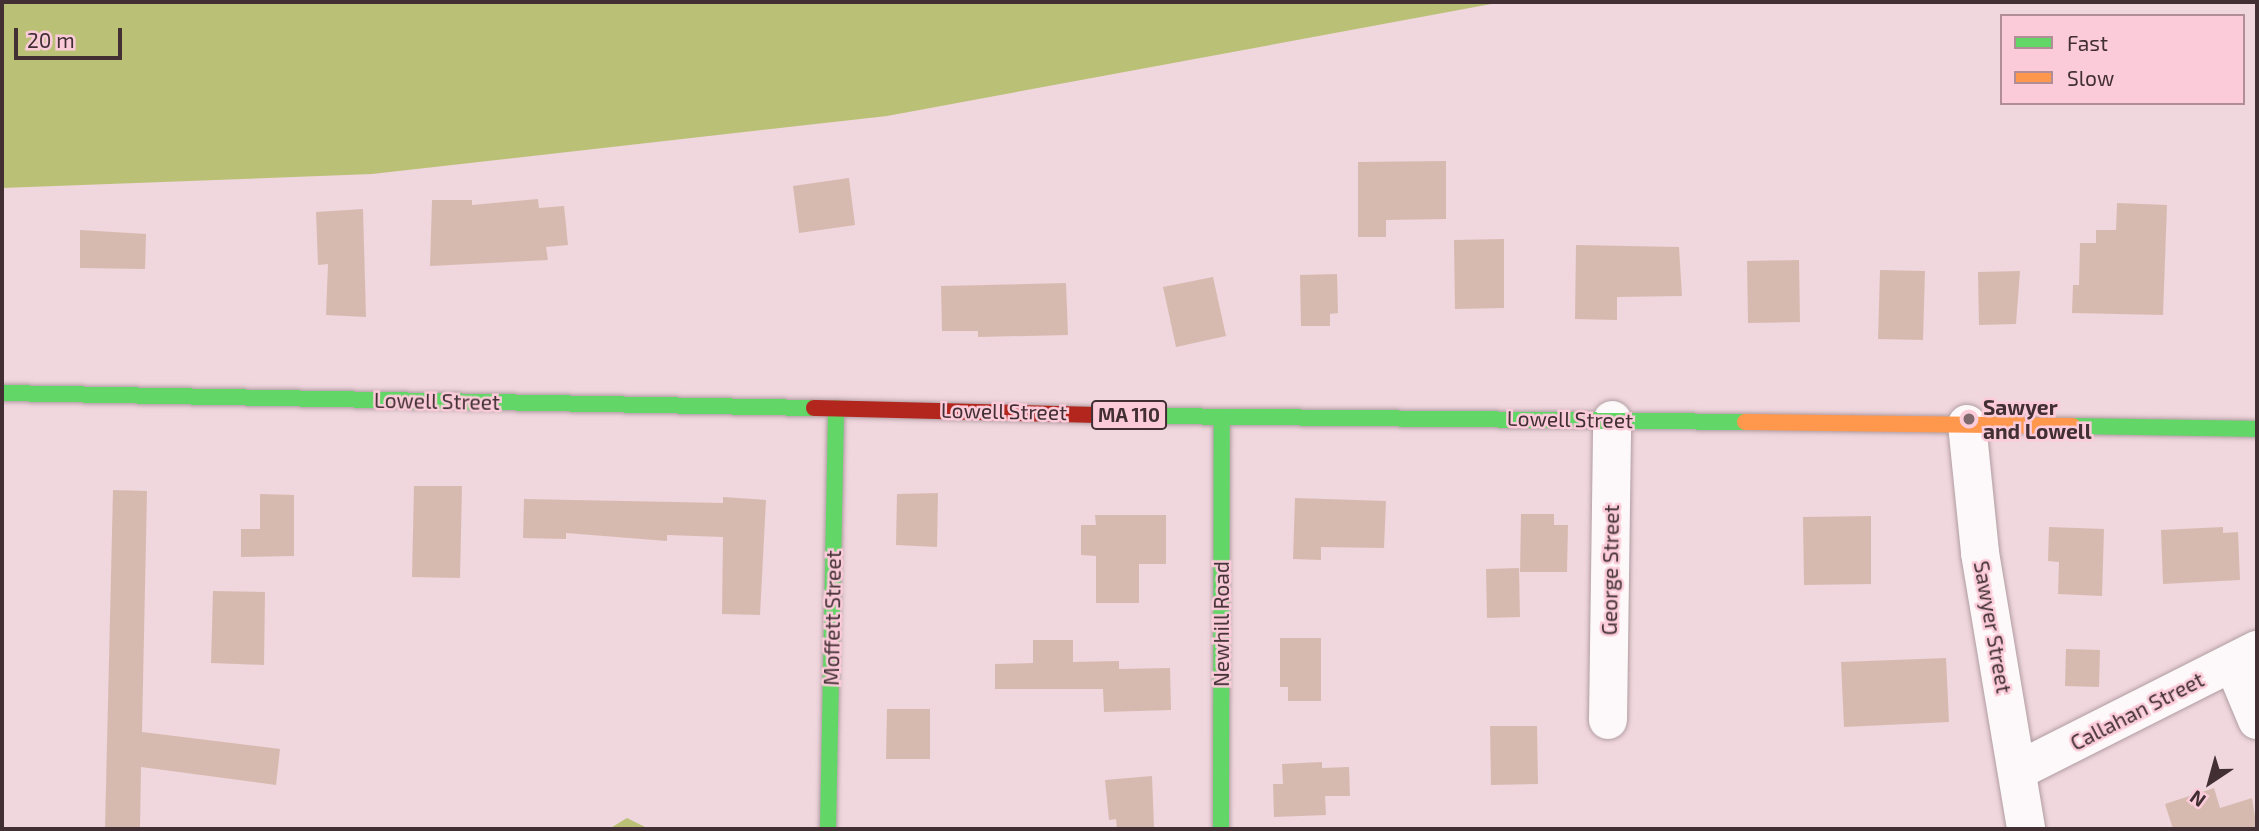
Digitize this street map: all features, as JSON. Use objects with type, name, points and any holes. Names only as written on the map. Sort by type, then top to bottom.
[{"type":"main road","name":"Lowell Street","points":[[2,393],[836,408],[1222,419],[1612,420],[2257,429]]},
{"type":"main road","name":"Moffett Street","points":[[828,829],[836,408]]},
{"type":"main road","name":"Newhill Road","points":[[1221,829],[1222,419]]},
{"type":"street","name":"George Street","points":[[1608,720],[1612,420]]},
{"type":"street","name":"Sawyer Street","points":[[1967,424],[1980,553],[2026,829]]},
{"type":"street","name":"Callahan Street","points":[[2017,771],[2245,657]]},
{"type":"street","points":[[2245,657],[2257,720]]},
{"type":"shaded area","points":[[2,2],[1502,2],[887,116],[372,174],[2,188]]},
{"type":"shaded area","points":[[627,818],[645,827],[646,829],[609,829]]},
{"type":"building","points":[[1446,161],[1446,219],[1386,220],[1386,237],[1358,237],[1358,162]]},
{"type":"building","points":[[849,178],[855,225],[799,233],[793,186]]},
{"type":"building","points":[[538,199],[539,208],[564,206],[568,245],[546,247],[548,260],[430,266],[432,200],[472,200],[472,205]]},
{"type":"building","points":[[2117,203],[2167,205],[2163,315],[2072,313],[2073,285],[2079,285],[2080,243],[2096,243],[2096,230],[2116,230]]},
{"type":"building","points":[[363,209],[366,317],[326,315],[328,264],[318,265],[316,212]]},
{"type":"building","points":[[80,230],[146,234],[145,269],[80,268]]},
{"type":"building","points":[[1504,239],[1504,308],[1455,309],[1454,240]]},
{"type":"building","points":[[1576,245],[1679,247],[1682,296],[1617,297],[1617,320],[1575,319]]},
{"type":"building","points":[[1799,260],[1800,322],[1748,323],[1747,261]]},
{"type":"building","points":[[1880,270],[1925,271],[1923,340],[1878,339]]},
{"type":"building","points":[[2020,271],[2016,324],[1979,325],[1978,272]]},
{"type":"building","points":[[1337,274],[1338,313],[1330,314],[1330,326],[1301,326],[1300,275]]},
{"type":"building","points":[[1213,277],[1226,336],[1176,347],[1163,287]]},
{"type":"building","points":[[1066,283],[1068,335],[978,337],[978,331],[942,331],[941,286]]},
{"type":"building","points":[[414,486],[462,486],[460,578],[412,577]]},
{"type":"building","points":[[113,490],[147,491],[142,732],[280,749],[276,785],[141,767],[140,829],[105,829]]},
{"type":"building","points":[[938,493],[937,547],[896,545],[897,494]]},
{"type":"building","points":[[260,494],[294,495],[294,556],[241,557],[241,529],[260,529]]},
{"type":"building","points":[[723,497],[766,500],[760,615],[722,614],[723,537],[667,535],[667,541],[566,533],[566,539],[523,538],[524,499],[723,503]]},
{"type":"building","points":[[1295,498],[1386,501],[1384,548],[1321,547],[1321,560],[1293,559]]},
{"type":"building","points":[[1521,514],[1554,514],[1554,525],[1568,525],[1567,572],[1520,572]]},
{"type":"building","points":[[1095,515],[1166,515],[1166,564],[1139,564],[1139,603],[1096,603],[1096,556],[1081,555],[1081,525],[1096,525]]},
{"type":"building","points":[[1871,516],[1871,584],[1804,585],[1803,517]]},
{"type":"building","points":[[2049,527],[2104,529],[2102,596],[2058,594],[2059,562],[2048,561]]},
{"type":"building","points":[[2223,527],[2223,533],[2238,532],[2240,580],[2163,584],[2161,530]]},
{"type":"building","points":[[1519,568],[1520,617],[1487,618],[1486,569]]},
{"type":"building","points":[[213,591],[265,592],[264,665],[211,663]]},
{"type":"building","points":[[1280,638],[1321,638],[1321,701],[1288,701],[1288,687],[1280,687]]},
{"type":"building","points":[[1033,640],[1073,640],[1073,662],[1119,661],[1119,669],[1170,668],[1171,710],[1104,712],[1103,689],[995,689],[995,664],[1033,663]]},
{"type":"building","points":[[2066,649],[2100,650],[2099,687],[2065,686]]},
{"type":"building","points":[[1946,658],[1949,722],[1844,727],[1841,662]]},
{"type":"building","points":[[887,709],[930,709],[930,759],[886,759]]},
{"type":"building","points":[[1490,726],[1537,726],[1538,784],[1491,785]]},
{"type":"building","points":[[1322,762],[1322,768],[1349,767],[1350,796],[1325,796],[1326,815],[1274,817],[1273,784],[1283,784],[1282,764]]},
{"type":"building","points":[[1152,776],[1154,827],[1117,829],[1116,819],[1109,820],[1105,780]]},
{"type":"building","points":[[2214,788],[2220,808],[2252,798],[2257,829],[2173,829],[2165,804]]},
{"type":"traffic: fast","points":[[2,393],[814,408]]},
{"type":"traffic: fast","points":[[828,829],[836,408]]},
{"type":"traffic: fast","points":[[1151,416],[1745,422]]},
{"type":"traffic: fast","points":[[1221,829],[1222,419]]},
{"type":"traffic: fast","points":[[2073,426],[2257,429]]},
{"type":"traffic: slow","points":[[1745,422],[2073,426]]},
{"type":"traffic: jam","points":[[814,408],[1151,416]]},
{"type":"place","name":"Sawyer and Lowell","points":[[1969,419]]}]
